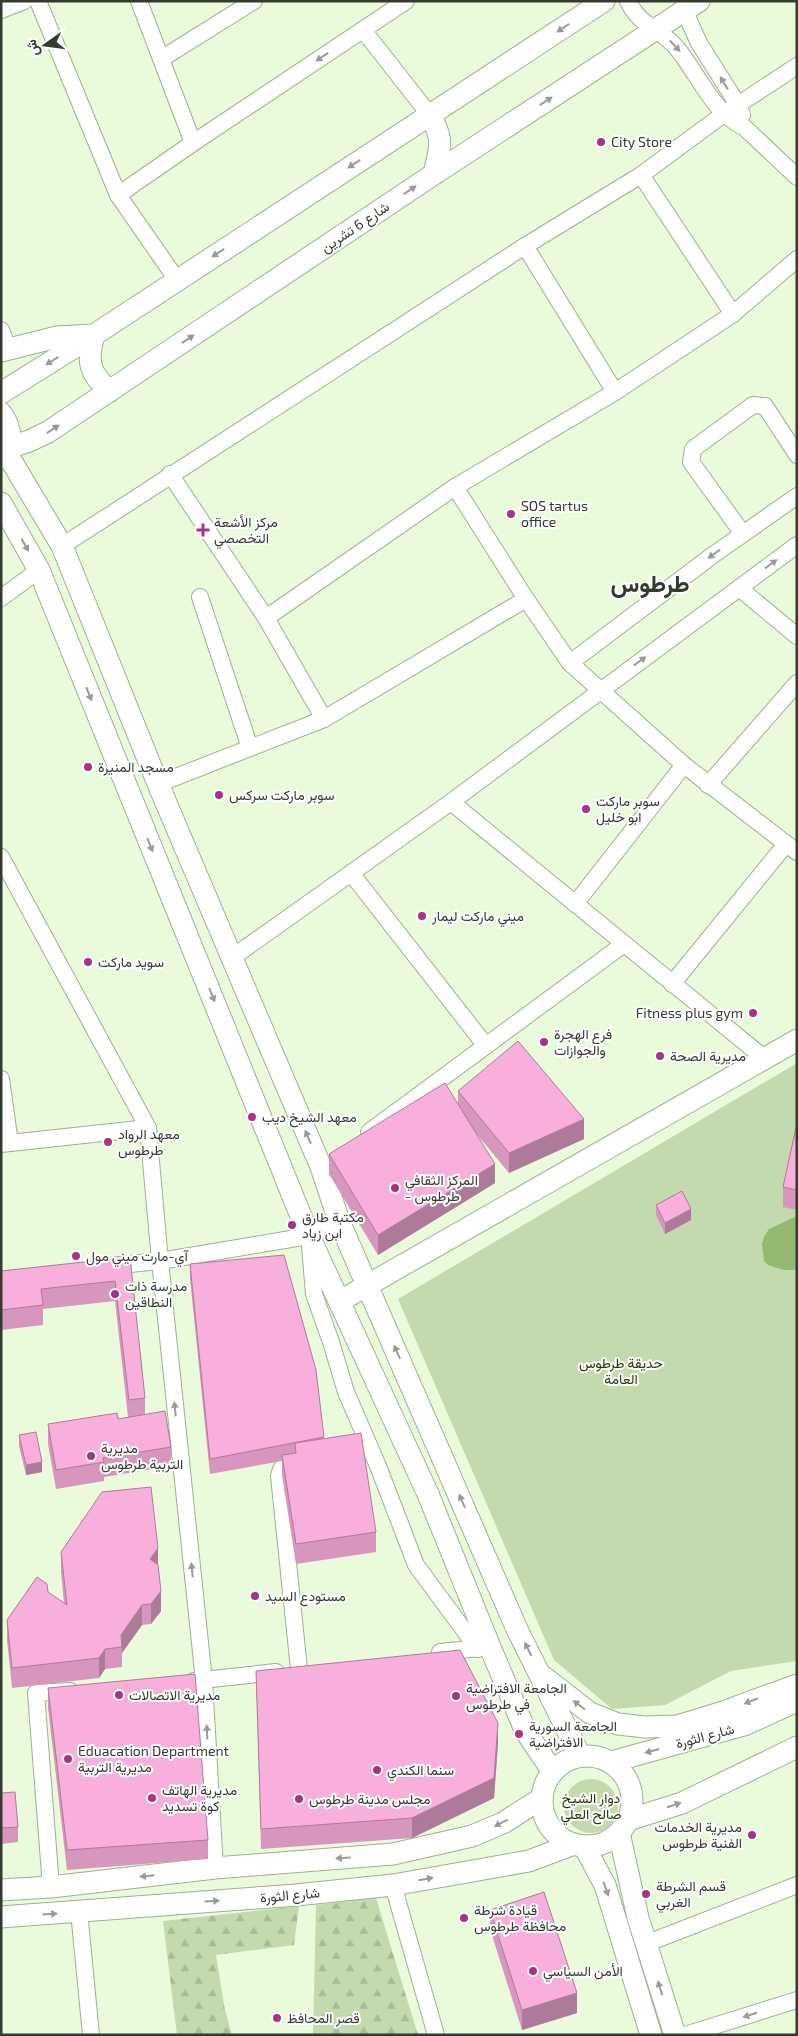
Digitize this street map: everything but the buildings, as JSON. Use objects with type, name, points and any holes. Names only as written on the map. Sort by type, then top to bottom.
[{"type":"main road","points":[[1,393],[94,335],[604,1]]},
{"type":"main road","name":"شارع 6 تشرين","points":[[5,453],[48,432],[434,174],[656,30],[690,4]]},
{"type":"main road","points":[[429,114],[440,134],[441,142],[434,174]]},
{"type":"main road","points":[[94,335],[89,351],[91,369],[102,385],[110,391]]},
{"type":"main road","points":[[3,343],[94,335]]},
{"type":"main road","points":[[1,414],[9,429],[10,438],[5,453],[62,546],[158,784],[232,958],[329,1161],[339,1221],[516,1626],[580,1756]]},
{"type":"main road","points":[[1,502],[39,570],[309,1236],[428,1494],[484,1648],[526,1732],[553,1772]]},
{"type":"main road","points":[[340,1301],[797,1040]]},
{"type":"main road","points":[[540,1674],[590,1713],[618,1724],[645,1726],[677,1726],[720,1713],[797,1685]]},
{"type":"main road","name":"شارع الثورة","points":[[611,1762],[744,1725],[797,1701]]},
{"type":"main road","points":[[675,2035],[645,1944],[631,1892],[623,1827],[632,1801],[628,1782],[621,1770],[611,1762],[591,1755],[566,1760],[553,1772],[544,1787],[542,1798],[544,1812],[550,1826],[560,1837],[579,1845],[603,1843],[623,1827],[682,1803],[797,1747]]},
{"type":"main road","points":[[1,1890],[51,1887],[215,1868],[393,1854],[472,1836],[503,1823],[542,1798]]},
{"type":"main road","points":[[579,1845],[605,1885],[651,2035]]},
{"type":"main road","name":"شارع الثورة","points":[[1,1917],[296,1895],[393,1885],[529,1861],[579,1845]]},
{"type":"street","points":[[1,10],[24,1]]},
{"type":"street","points":[[38,1],[118,196],[177,280]]},
{"type":"street","points":[[139,1],[193,143]]},
{"type":"street","points":[[161,59],[254,1]]},
{"type":"street","points":[[118,196],[193,143],[406,1]]},
{"type":"street","points":[[628,1],[638,18],[674,44],[724,114],[736,124],[744,127],[797,177]]},
{"type":"street","points":[[690,4],[699,43],[738,105],[744,127]]},
{"type":"street","points":[[363,30],[429,114]]},
{"type":"street","points":[[62,546],[170,474],[525,246],[640,175],[724,114],[797,66]]},
{"type":"street","points":[[640,175],[733,314]]},
{"type":"street","points":[[525,246],[615,392]]},
{"type":"street","points":[[266,618],[455,487],[615,392],[733,314],[797,259]]},
{"type":"street","points":[[743,534],[691,462],[693,449],[753,405],[759,404],[765,406],[797,455]]},
{"type":"street","points":[[170,474],[266,618],[324,719]]},
{"type":"street","points":[[455,487],[526,599],[570,663],[684,765],[791,848],[672,984]]},
{"type":"street","points":[[570,663],[797,496]]},
{"type":"street","points":[[232,958],[450,802],[797,545]]},
{"type":"street","points":[[1,598],[39,570]]},
{"type":"street","points":[[739,588],[797,636]]},
{"type":"street","points":[[200,597],[250,748]]},
{"type":"street","points":[[158,784],[324,719],[526,599]]},
{"type":"street","points":[[708,785],[797,683]]},
{"type":"street","points":[[575,904],[684,765]]},
{"type":"street","points":[[450,802],[764,1058]]},
{"type":"street","points":[[1,857],[148,1128],[160,1262],[204,1681],[215,1868]]},
{"type":"street","points":[[351,873],[486,1046]]},
{"type":"street","points":[[352,1144],[624,944]]},
{"type":"street","points":[[1,1079],[6,1143],[148,1128]]},
{"type":"street","points":[[90,1268],[160,1262],[309,1236],[339,1221]]},
{"type":"street","points":[[309,1236],[314,1294],[346,1392],[369,1444],[416,1565],[484,1648]]},
{"type":"street","points":[[350,1448],[369,1444]]},
{"type":"street","points":[[299,1669],[279,1476],[281,1467],[287,1460],[314,1455]]},
{"type":"street","points":[[424,1654],[484,1648]]},
{"type":"street","points":[[174,1683],[318,1667]]},
{"type":"street","points":[[51,1887],[36,1693],[86,1690]]},
{"type":"street","points":[[393,1885],[436,2035]]},
{"type":"street","points":[[645,1944],[797,1885]]},
{"type":"street","points":[[79,1911],[91,2035]]},
{"type":"street","points":[[685,2035],[797,2000]]},
{"type":"green space","name":"حديقة طرطوس العامة","points":[[797,1063],[797,1661],[731,1671],[665,1705],[612,1709],[554,1660],[398,1299]]},
{"type":"green space","name":"دوار الشيخ صالح العلي","points":[[591,1779],[601,1781],[610,1787],[616,1796],[618,1806],[616,1816],[610,1825],[601,1831],[591,1833],[581,1831],[572,1825],[566,1816],[564,1806],[566,1796],[572,1787],[581,1781]]},
{"type":"green space","points":[[376,1898],[418,2035],[313,2035],[316,1905]]},
{"type":"green space","points":[[299,1906],[294,1945],[216,1955],[225,2010],[232,2035],[177,2035],[163,1921]]},
{"type":"shaded area","points":[[797,1216],[797,1270],[784,1270],[768,1265],[764,1261],[762,1244],[764,1237],[769,1229]]},
{"type":"place","name":"City Store","points":[[601,142]]},
{"type":"place","name":"SOS tartus office","points":[[511,514]]},
{"type":"place","name":"مركز الأشعة التخصصي","points":[[203,530]]},
{"type":"place","name":"مسجد المنيرة","points":[[88,767]]},
{"type":"place","name":"سوبر ماركت سركس","points":[[219,795]]},
{"type":"place","name":"سوبر ماركت ابو خليل","points":[[586,809]]},
{"type":"place","name":"ميني ماركت ليمار","points":[[422,916]]},
{"type":"place","name":"سويد ماركت","points":[[88,962]]},
{"type":"place","name":"Fitness plus gym","points":[[753,1013]]},
{"type":"place","name":"فرع الهجرة والجوازات","points":[[544,1042]]},
{"type":"place","name":"مديرية الصحة","points":[[660,1056]]},
{"type":"place","name":"معهد الشيخ ديب","points":[[252,1117]]},
{"type":"place","name":"معهد الرواد طرطوس","points":[[108,1142]]},
{"type":"place","name":"المركز الثقافي - طرطوس","points":[[395,1188]]},
{"type":"place","name":"مكتبة طارق ابن زياد","points":[[292,1225]]},
{"type":"place","name":"آي-مارت ميني مول","points":[[76,1256]]},
{"type":"place","name":"مدرسة ذات النطاقين","points":[[115,1294]]},
{"type":"place","name":"مديرية التربية طرطوس","points":[[91,1456]]},
{"type":"place","name":"مستودع السيد","points":[[255,1596]]},
{"type":"place","name":"مديرية الاتصالات","points":[[119,1695]]},
{"type":"place","name":"الجامعة الافتراضية في طرطوس","points":[[456,1696]]},
{"type":"place","name":"الجامعة السورية الافتراضية","points":[[519,1734]]},
{"type":"place","name":"Eduacation Department مديرية التربية","points":[[68,1759]]},
{"type":"place","name":"سنما الكندي","points":[[377,1770]]},
{"type":"place","name":"مديرية الهاتف كوة تسديد","points":[[152,1798]]},
{"type":"place","name":"مجلس مدينة طرطوس","points":[[299,1799]]},
{"type":"place","name":"مديرية الخدمات الفنية طرطوس","points":[[752,1835]]},
{"type":"place","name":"قسم الشرطة الغربي","points":[[646,1894]]},
{"type":"place","name":"قيادة شرطة محافظة طرطوس","points":[[464,1918]]},
{"type":"place","name":"الأمن السياسي","points":[[533,1971]]},
{"type":"place","name":"قصر المحافظ","points":[[277,2018]]},
{"type":"district","name":"طرطوس","points":[[650,584]]}]
